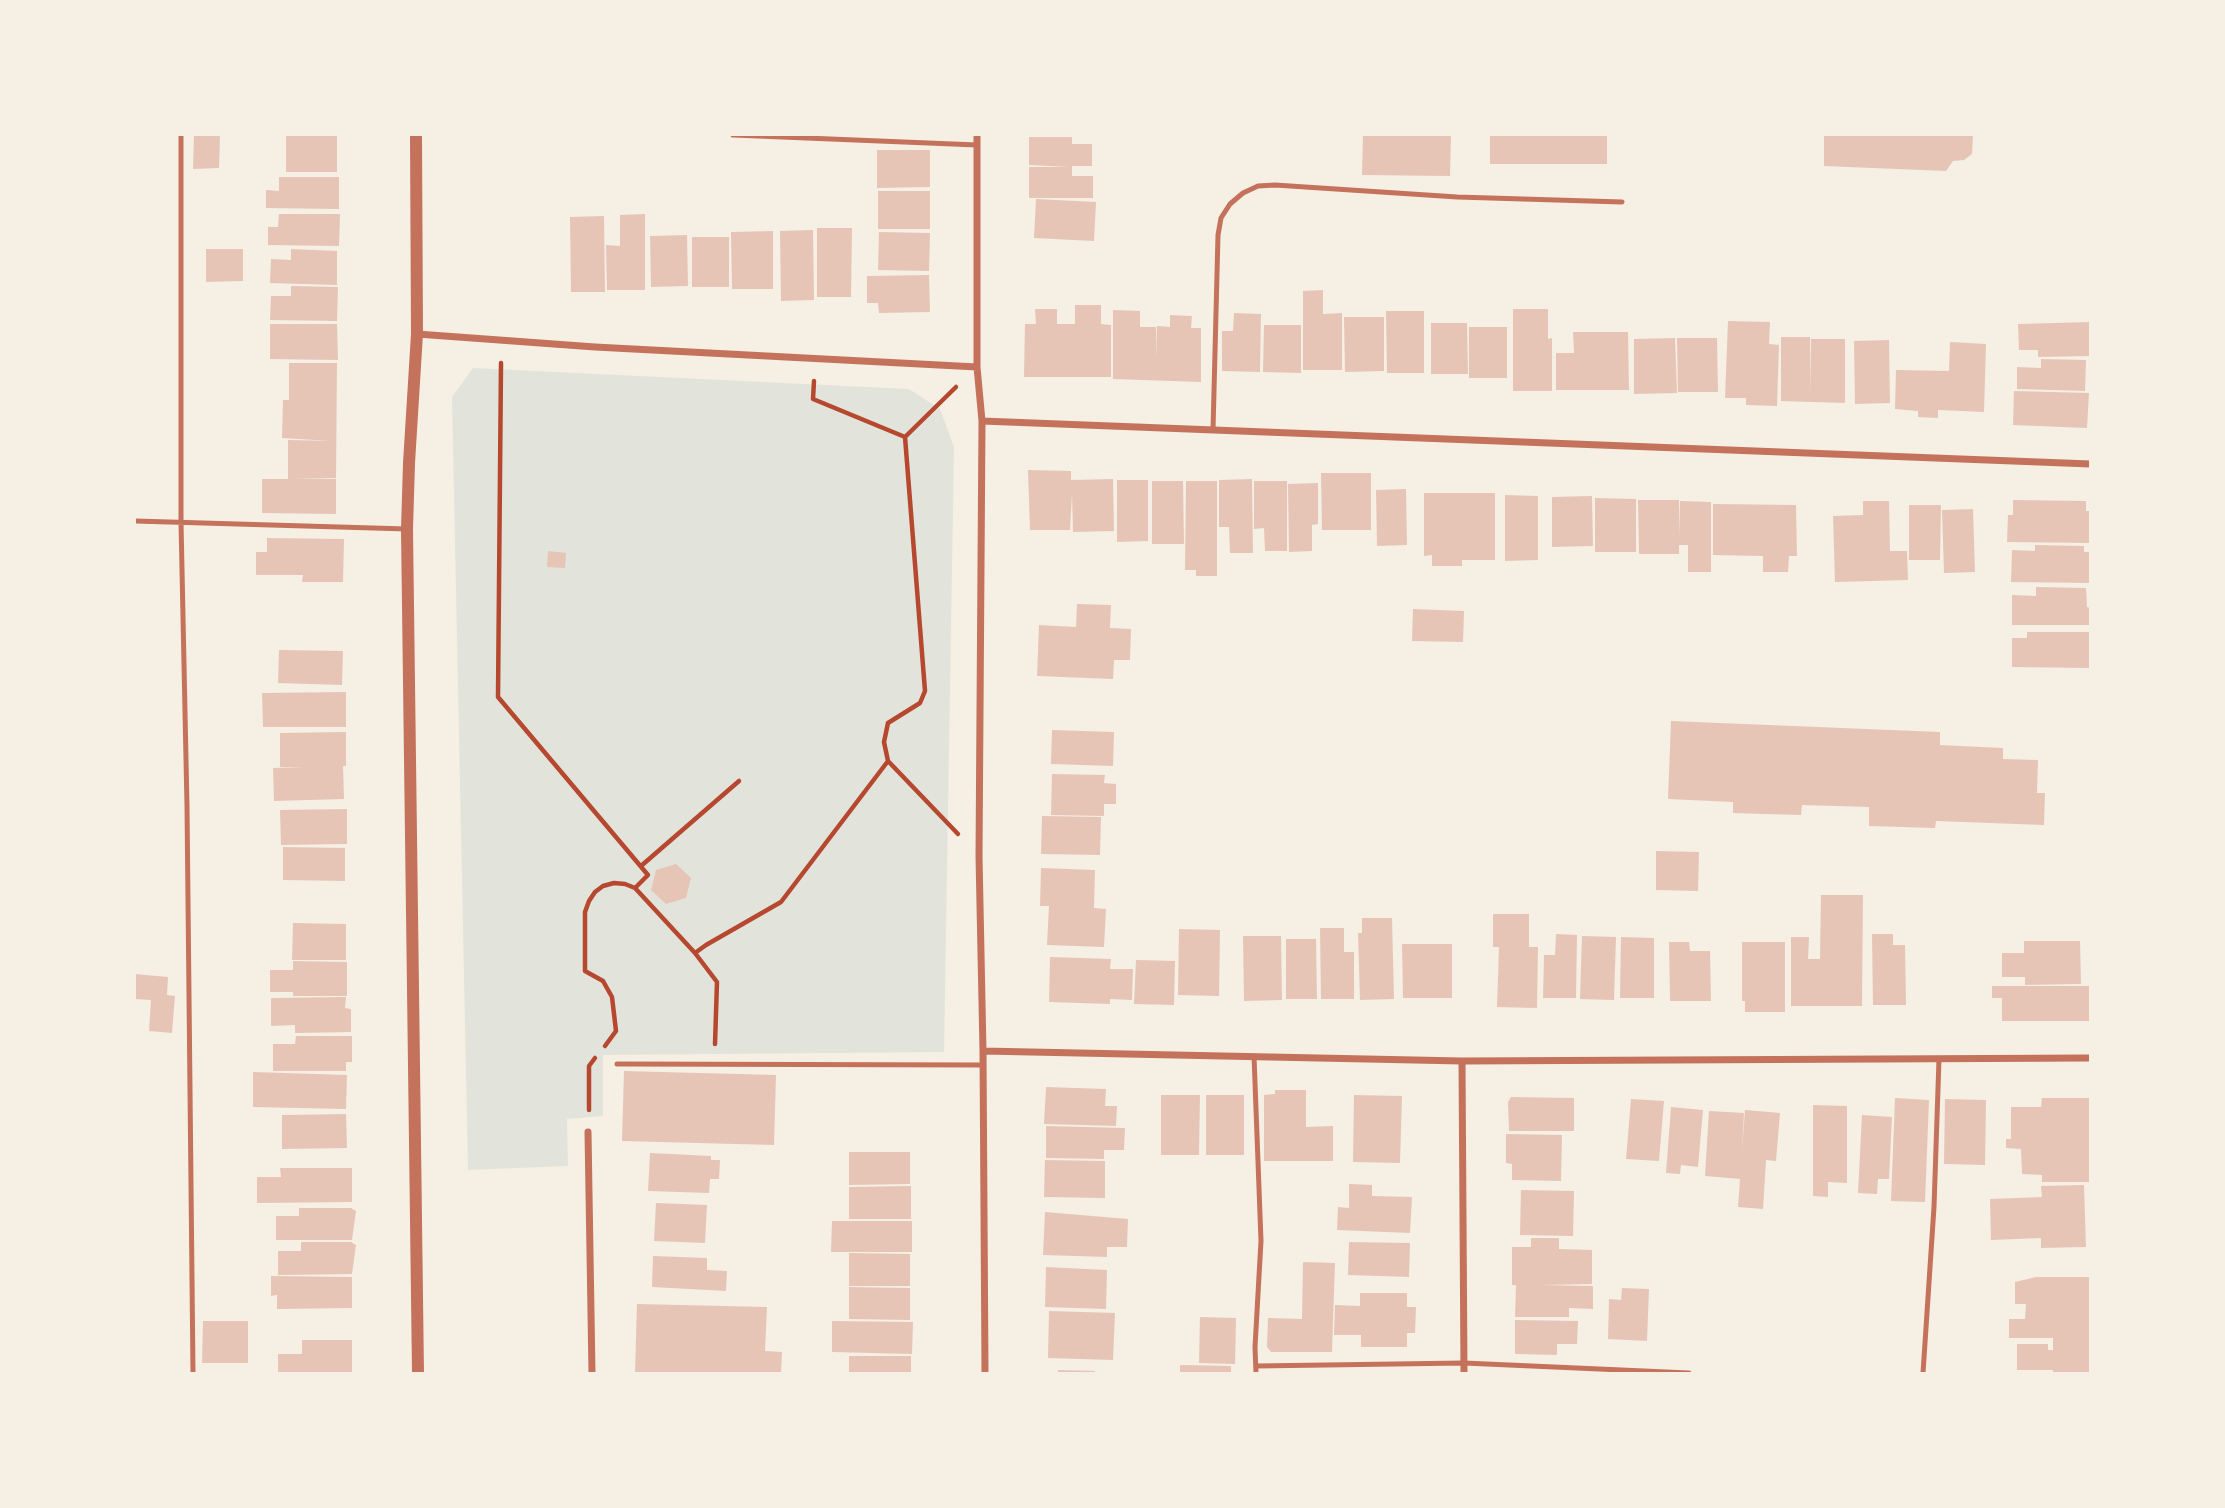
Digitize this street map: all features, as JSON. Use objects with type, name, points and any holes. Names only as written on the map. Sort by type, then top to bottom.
[{"type":"street","points":[[416,135],[416,334],[407,529],[418,1373]]},
{"type":"street","points":[[977,135],[977,367],[982,421],[979,856],[985,1373]]},
{"type":"street","points":[[416,334],[595,347],[977,367]]},
{"type":"street","points":[[982,421],[2090,464]]},
{"type":"street","points":[[983,1051],[1462,1061],[2090,1058]]},
{"type":"street","points":[[1462,1061],[1464,1373]]},
{"type":"street","points":[[588,1132],[592,1373]]},
{"type":"lane","points":[[181,135],[181,523],[187,792],[193,1373]]},
{"type":"lane","points":[[733,135],[977,145]]},
{"type":"lane","points":[[1213,430],[1218,235],[1221,218],[1242,192],[1258,186],[1275,185],[1457,197],[1622,202]]},
{"type":"lane","points":[[135,521],[407,529]]},
{"type":"lane","points":[[1254,1056],[1261,1241],[1256,1370],[1464,1363],[1689,1373]]},
{"type":"lane","points":[[1923,1373],[1934,1206],[1939,1059]]},
{"type":"lane","points":[[617,1064],[983,1065]]},
{"type":"path","points":[[501,339],[498,698],[648,875],[635,888]]},
{"type":"path","points":[[815,358],[813,399],[905,438]]},
{"type":"path","points":[[977,367],[905,438],[925,691],[920,703],[888,723],[884,742],[888,761],[979,856]]},
{"type":"path","points":[[695,953],[781,902],[888,761]]},
{"type":"path","points":[[641,866],[740,781]]},
{"type":"path","points":[[588,1132],[589,1066],[616,1031],[612,997],[603,981],[584,971],[586,912],[589,901],[603,886],[614,883],[635,888],[695,953],[717,982],[715,1065]]},
{"type":"shaded area","points":[[473,368],[909,389],[940,409],[954,447],[944,1052],[603,1055],[603,1116],[567,1119],[568,1166],[468,1170],[452,397]]},
{"type":"building","points":[[194,135],[220,135],[219,168],[193,169]]},
{"type":"building","points":[[286,135],[337,135],[337,172],[286,172]]},
{"type":"building","points":[[1363,135],[1451,135],[1450,176],[1362,175]]},
{"type":"building","points":[[1490,135],[1607,135],[1607,164],[1490,164]]},
{"type":"building","points":[[1824,135],[1973,135],[1972,154],[1964,160],[1953,161],[1946,171],[1824,166]]},
{"type":"building","points":[[1029,137],[1072,137],[1072,144],[1092,144],[1092,166],[1072,166],[1072,176],[1093,176],[1093,198],[1029,198],[1029,167],[1069,167],[1029,165]]},
{"type":"building","points":[[877,150],[930,150],[930,187],[877,188]]},
{"type":"building","points":[[279,177],[339,177],[339,209],[266,208],[266,190],[279,191]]},
{"type":"building","points":[[878,191],[930,191],[930,229],[878,229]]},
{"type":"building","points":[[1036,199],[1096,202],[1094,241],[1034,238]]},
{"type":"building","points":[[279,214],[340,214],[339,246],[268,245],[268,227],[278,227]]},
{"type":"building","points":[[645,214],[645,290],[607,290],[606,245],[620,246],[620,215]]},
{"type":"building","points":[[604,216],[605,292],[571,292],[570,217]]},
{"type":"building","points":[[817,228],[852,228],[851,297],[817,297]]},
{"type":"building","points":[[813,230],[814,300],[781,301],[780,231]]},
{"type":"building","points":[[773,231],[773,289],[732,289],[731,232]]},
{"type":"building","points":[[879,232],[930,233],[929,271],[878,270]]},
{"type":"building","points":[[687,235],[688,286],[651,287],[650,236]]},
{"type":"building","points":[[692,237],[729,237],[729,287],[692,287]]},
{"type":"building","points":[[206,249],[243,249],[243,281],[206,282]]},
{"type":"building","points":[[291,249],[337,251],[337,285],[270,283],[271,259],[291,260]]},
{"type":"building","points":[[929,275],[930,312],[879,313],[878,303],[867,303],[867,276]]},
{"type":"building","points":[[291,286],[338,287],[337,321],[270,320],[271,296],[291,296]]},
{"type":"building","points":[[1323,290],[1323,314],[1342,313],[1342,370],[1303,370],[1303,291]]},
{"type":"building","points":[[1075,305],[1101,305],[1101,324],[1111,325],[1111,377],[1024,377],[1025,324],[1036,324],[1035,309],[1057,309],[1057,324],[1075,324]]},
{"type":"building","points":[[1513,309],[1548,309],[1548,339],[1552,338],[1552,391],[1513,391]]},
{"type":"building","points":[[1113,310],[1140,311],[1140,327],[1156,327],[1156,359],[1157,326],[1170,327],[1170,315],[1192,316],[1191,328],[1201,328],[1201,382],[1113,379]]},
{"type":"building","points":[[1386,311],[1424,311],[1424,373],[1387,373]]},
{"type":"building","points":[[1234,313],[1261,314],[1260,372],[1222,371],[1222,331],[1233,331]]},
{"type":"building","points":[[1344,317],[1384,317],[1384,371],[1345,372]]},
{"type":"building","points":[[1728,321],[1770,322],[1769,344],[1779,345],[1777,406],[1746,405],[1746,398],[1725,398]]},
{"type":"building","points":[[2090,322],[2090,356],[2038,357],[2038,350],[2019,350],[2018,324]]},
{"type":"building","points":[[1431,323],[1467,323],[1468,374],[1431,374]]},
{"type":"building","points":[[270,324],[337,324],[338,360],[270,359]]},
{"type":"building","points":[[1264,325],[1301,325],[1301,373],[1263,372]]},
{"type":"building","points":[[1469,327],[1507,327],[1507,378],[1469,378]]},
{"type":"building","points":[[1573,332],[1628,332],[1629,390],[1556,390],[1556,353],[1574,353]]},
{"type":"building","points":[[1781,337],[1810,337],[1810,393],[1811,339],[1845,339],[1845,403],[1781,401]]},
{"type":"building","points":[[1675,338],[1677,393],[1634,394],[1634,339]]},
{"type":"building","points":[[1677,338],[1717,338],[1718,392],[1678,392]]},
{"type":"building","points":[[1889,340],[1890,403],[1855,404],[1854,341]]},
{"type":"building","points":[[1950,342],[1986,344],[1984,412],[1938,410],[1938,418],[1918,417],[1918,411],[1895,409],[1896,370],[1949,371]]},
{"type":"building","points":[[2041,359],[2086,360],[2085,391],[2017,389],[2017,367],[2041,368]]},
{"type":"building","points":[[289,363],[337,363],[336,478],[294,478],[336,479],[336,514],[262,513],[262,479],[288,479],[288,440],[332,441],[282,438],[283,400],[289,400]]},
{"type":"building","points":[[2014,391],[2089,393],[2087,428],[2013,425]]},
{"type":"building","points":[[1028,470],[1071,471],[1071,480],[1113,479],[1114,531],[1073,532],[1072,494],[1070,530],[1030,530]]},
{"type":"building","points":[[1321,473],[1371,473],[1371,530],[1322,530]]},
{"type":"building","points":[[1252,479],[1253,553],[1230,553],[1229,527],[1219,527],[1219,480]]},
{"type":"building","points":[[1117,480],[1148,480],[1148,541],[1117,542]]},
{"type":"building","points":[[1152,481],[1183,481],[1184,544],[1152,544]]},
{"type":"building","points":[[1186,481],[1217,481],[1217,576],[1196,576],[1196,570],[1185,570]]},
{"type":"building","points":[[1254,481],[1287,481],[1287,551],[1265,551],[1264,528],[1254,529]]},
{"type":"building","points":[[1318,483],[1318,524],[1312,525],[1312,551],[1289,552],[1288,484]]},
{"type":"building","points":[[1406,489],[1407,545],[1377,546],[1376,490]]},
{"type":"building","points":[[1424,493],[1495,493],[1495,560],[1462,560],[1462,566],[1432,566],[1432,555],[1424,556]]},
{"type":"building","points":[[1505,495],[1538,496],[1538,560],[1505,561]]},
{"type":"building","points":[[1592,496],[1593,546],[1552,547],[1552,497]]},
{"type":"building","points":[[1595,498],[1636,499],[1636,552],[1595,552]]},
{"type":"building","points":[[1638,500],[1679,500],[1679,537],[1680,501],[1711,502],[1711,572],[1688,572],[1688,545],[1679,545],[1679,554],[1639,554]]},
{"type":"building","points":[[2013,500],[2086,501],[2086,511],[2090,511],[2090,543],[2007,542],[2008,515],[2013,515]]},
{"type":"building","points":[[1863,501],[1889,501],[1890,551],[1907,551],[1908,580],[1835,582],[1833,516],[1863,515]]},
{"type":"building","points":[[1713,504],[1796,505],[1797,556],[1789,556],[1788,572],[1763,572],[1763,556],[1713,555]]},
{"type":"building","points":[[1909,505],[1941,505],[1940,560],[1909,560]]},
{"type":"building","points":[[1973,509],[1975,572],[1944,573],[1942,510]]},
{"type":"building","points":[[267,538],[344,539],[343,582],[302,582],[303,575],[256,575],[256,552],[267,552]]},
{"type":"building","points":[[2035,545],[2084,546],[2084,552],[2090,552],[2090,583],[2011,582],[2012,550],[2035,551]]},
{"type":"building","points":[[548,551],[566,553],[565,568],[547,567]]},
{"type":"building","points":[[2036,587],[2086,588],[2090,625],[2012,625],[2012,595],[2036,596]]},
{"type":"building","points":[[1077,604],[1111,605],[1110,628],[1131,629],[1130,660],[1114,660],[1113,679],[1037,676],[1039,625],[1076,627]]},
{"type":"building","points":[[1413,609],[1464,611],[1463,642],[1412,641]]},
{"type":"building","points":[[2027,632],[2090,632],[2090,668],[2012,667],[2012,638],[2027,638]]},
{"type":"building","points":[[279,650],[343,651],[342,685],[278,683]]},
{"type":"building","points":[[346,692],[346,727],[263,727],[262,693]]},
{"type":"building","points":[[1671,721],[1940,732],[1940,745],[2003,748],[2003,759],[2038,760],[2037,793],[2045,793],[2044,825],[1936,821],[1935,828],[1869,826],[1869,807],[1802,805],[1801,815],[1733,813],[1733,802],[1668,799]]},
{"type":"building","points":[[1052,730],[1114,732],[1113,766],[1051,764]]},
{"type":"building","points":[[346,732],[344,799],[274,801],[273,768],[304,767],[280,767],[280,733]]},
{"type":"building","points":[[1052,774],[1105,775],[1104,783],[1116,784],[1116,804],[1104,804],[1104,816],[1051,815]]},
{"type":"building","points":[[347,809],[347,844],[281,845],[280,810]]},
{"type":"building","points":[[1042,816],[1101,817],[1100,855],[1041,854]]},
{"type":"building","points":[[283,847],[345,848],[345,881],[283,880]]},
{"type":"building","points":[[1656,851],[1699,852],[1698,891],[1656,890]]},
{"type":"building","points":[[676,864],[691,878],[686,898],[666,904],[651,890],[656,870]]},
{"type":"building","points":[[1041,868],[1095,870],[1094,908],[1106,909],[1104,947],[1047,945],[1049,906],[1040,906]]},
{"type":"building","points":[[1821,895],[1863,895],[1862,1006],[1791,1006],[1791,937],[1809,937],[1808,959],[1820,959]]},
{"type":"building","points":[[1493,914],[1529,914],[1529,947],[1538,947],[1537,1008],[1497,1007],[1499,947],[1493,947]]},
{"type":"building","points":[[1362,918],[1392,918],[1394,999],[1360,1000],[1358,933],[1362,933]]},
{"type":"building","points":[[293,923],[346,924],[346,960],[292,960]]},
{"type":"building","points":[[1320,928],[1344,928],[1344,952],[1354,952],[1354,999],[1321,999]]},
{"type":"building","points":[[1179,929],[1220,930],[1219,996],[1178,995]]},
{"type":"building","points":[[1556,934],[1577,935],[1576,998],[1543,998],[1544,955],[1555,955]]},
{"type":"building","points":[[1872,934],[1893,934],[1893,945],[1905,945],[1906,1005],[1873,1005]]},
{"type":"building","points":[[1243,936],[1281,936],[1282,1000],[1244,1001]]},
{"type":"building","points":[[1582,936],[1616,937],[1614,1000],[1580,999]]},
{"type":"building","points":[[1621,937],[1654,938],[1654,998],[1620,998]]},
{"type":"building","points":[[1286,939],[1316,939],[1317,999],[1286,999]]},
{"type":"building","points":[[2024,941],[2080,941],[2081,984],[2025,985],[2025,977],[2002,977],[2002,953],[2024,953]]},
{"type":"building","points":[[1669,942],[1689,942],[1690,951],[1710,951],[1711,1001],[1670,1001]]},
{"type":"building","points":[[1742,942],[1785,942],[1785,1012],[1745,1012],[1745,1001],[1742,1001]]},
{"type":"building","points":[[1402,944],[1452,944],[1452,998],[1403,998]]},
{"type":"building","points":[[1050,957],[1111,959],[1110,969],[1133,969],[1132,1000],[1110,999],[1110,1004],[1049,1002]]},
{"type":"building","points":[[1136,960],[1175,961],[1174,1005],[1134,1004]]},
{"type":"building","points":[[293,961],[347,962],[347,996],[293,996],[293,992],[270,992],[270,970],[293,970]]},
{"type":"building","points":[[135,974],[168,977],[167,995],[175,996],[172,1033],[149,1031],[151,1000],[135,999]]},
{"type":"building","points":[[1992,986],[2090,986],[2090,1021],[2002,1021],[2002,998],[1992,998]]},
{"type":"building","points":[[346,997],[345,1008],[351,1009],[351,1032],[295,1033],[295,1025],[271,1026],[271,998]]},
{"type":"building","points":[[296,1036],[352,1036],[352,1062],[346,1062],[346,1071],[273,1071],[273,1044],[295,1044]]},
{"type":"building","points":[[624,1071],[776,1075],[774,1145],[622,1141]]},
{"type":"building","points":[[253,1072],[347,1075],[346,1109],[253,1107]]},
{"type":"building","points":[[1046,1087],[1106,1089],[1105,1106],[1117,1106],[1116,1126],[1044,1124]]},
{"type":"building","points":[[1275,1090],[1306,1090],[1306,1127],[1333,1126],[1333,1161],[1264,1161],[1264,1095],[1275,1094]]},
{"type":"building","points":[[1161,1095],[1200,1095],[1199,1155],[1161,1155]]},
{"type":"building","points":[[1206,1095],[1244,1095],[1244,1155],[1206,1155]]},
{"type":"building","points":[[1354,1095],[1402,1096],[1400,1163],[1353,1162]]},
{"type":"building","points":[[1511,1097],[1574,1098],[1574,1131],[1509,1131],[1508,1102]]},
{"type":"building","points":[[1895,1098],[1929,1100],[1925,1202],[1891,1201]]},
{"type":"building","points":[[2042,1098],[2089,1098],[2090,1182],[2042,1182],[2042,1175],[2022,1174],[2021,1149],[2006,1148],[2006,1139],[2011,1139],[2011,1107],[2041,1107]]},
{"type":"building","points":[[1631,1099],[1664,1101],[1659,1161],[1626,1159]]},
{"type":"building","points":[[1945,1099],[1986,1100],[1985,1165],[1944,1164]]},
{"type":"building","points":[[1813,1105],[1847,1106],[1847,1183],[1828,1182],[1828,1197],[1813,1196]]},
{"type":"building","points":[[1671,1107],[1703,1110],[1698,1167],[1681,1165],[1680,1174],[1666,1173]]},
{"type":"building","points":[[1745,1110],[1780,1113],[1776,1161],[1766,1160],[1763,1209],[1738,1207],[1740,1179],[1705,1176],[1709,1111],[1744,1113],[1742,1152]]},
{"type":"building","points":[[346,1114],[347,1148],[282,1149],[282,1115]]},
{"type":"building","points":[[1862,1115],[1892,1117],[1889,1179],[1878,1179],[1877,1194],[1858,1193]]},
{"type":"building","points":[[1046,1126],[1125,1128],[1124,1150],[1104,1150],[1104,1159],[1046,1158]]},
{"type":"building","points":[[1506,1134],[1562,1135],[1561,1181],[1512,1180],[1512,1164],[1506,1163]]},
{"type":"building","points":[[849,1152],[910,1152],[910,1184],[849,1185]]},
{"type":"building","points":[[650,1153],[711,1156],[711,1160],[720,1160],[719,1179],[710,1179],[709,1193],[648,1191]]},
{"type":"building","points":[[1045,1160],[1105,1161],[1105,1198],[1044,1197]]},
{"type":"building","points":[[280,1168],[352,1168],[352,1202],[257,1203],[257,1177],[281,1177]]},
{"type":"building","points":[[1349,1184],[1372,1185],[1372,1196],[1412,1197],[1410,1233],[1337,1230],[1338,1207],[1349,1208]]},
{"type":"building","points":[[2084,1185],[2086,1247],[2041,1248],[2041,1238],[1991,1240],[1990,1199],[2042,1197],[2041,1186]]},
{"type":"building","points":[[911,1186],[911,1219],[849,1219],[849,1187]]},
{"type":"building","points":[[1521,1190],[1574,1191],[1573,1236],[1520,1235]]},
{"type":"building","points":[[656,1203],[707,1205],[705,1243],[654,1241]]},
{"type":"building","points":[[299,1208],[351,1208],[356,1211],[352,1240],[276,1240],[276,1216],[299,1216]]},
{"type":"building","points":[[1045,1212],[1128,1219],[1127,1247],[1107,1247],[1107,1257],[1043,1255]]},
{"type":"building","points":[[832,1221],[912,1221],[912,1252],[831,1252]]},
{"type":"building","points":[[1531,1238],[1559,1238],[1559,1249],[1592,1250],[1592,1284],[1540,1285],[1593,1286],[1593,1309],[1569,1308],[1569,1317],[1515,1317],[1516,1285],[1512,1285],[1512,1247],[1531,1247]]},
{"type":"building","points":[[301,1242],[351,1242],[356,1245],[352,1274],[278,1275],[278,1251],[301,1251]]},
{"type":"building","points":[[1349,1242],[1410,1243],[1409,1277],[1348,1275]]},
{"type":"building","points":[[849,1253],[910,1254],[910,1286],[849,1286]]},
{"type":"building","points":[[653,1256],[707,1258],[707,1270],[727,1271],[726,1291],[652,1287]]},
{"type":"building","points":[[1303,1262],[1335,1263],[1332,1352],[1271,1352],[1267,1347],[1268,1318],[1302,1319]]},
{"type":"building","points":[[1046,1267],[1107,1270],[1106,1309],[1045,1307]]},
{"type":"building","points":[[271,1276],[352,1277],[352,1308],[277,1309],[277,1295],[271,1296]]},
{"type":"building","points":[[2036,1277],[2090,1277],[2090,1373],[2017,1370],[2017,1344],[2048,1344],[2048,1350],[2053,1350],[2053,1338],[2009,1338],[2009,1319],[2025,1319],[2026,1304],[2015,1304],[2015,1282]]},
{"type":"building","points":[[849,1287],[910,1288],[910,1320],[849,1319]]},
{"type":"building","points":[[1622,1288],[1649,1289],[1647,1341],[1608,1339],[1609,1299],[1621,1300]]},
{"type":"building","points":[[1360,1293],[1407,1293],[1407,1307],[1416,1307],[1415,1333],[1407,1333],[1407,1347],[1361,1347],[1361,1335],[1334,1335],[1335,1305],[1360,1306]]},
{"type":"building","points":[[637,1304],[767,1307],[765,1351],[782,1352],[781,1373],[635,1373]]},
{"type":"building","points":[[1049,1311],[1115,1313],[1113,1360],[1048,1358]]},
{"type":"building","points":[[1200,1317],[1236,1318],[1235,1364],[1199,1363]]},
{"type":"building","points":[[1515,1320],[1578,1321],[1577,1344],[1557,1344],[1557,1355],[1515,1354]]},
{"type":"building","points":[[203,1321],[248,1321],[248,1363],[202,1363]]},
{"type":"building","points":[[832,1321],[913,1322],[912,1354],[832,1352]]},
{"type":"building","points":[[302,1340],[352,1340],[352,1373],[278,1373],[278,1354],[302,1354]]},
{"type":"building","points":[[849,1356],[911,1356],[911,1373],[849,1373]]},
{"type":"building","points":[[1180,1365],[1231,1366],[1231,1373],[1180,1373]]},
{"type":"building","points":[[1058,1370],[1095,1371],[1095,1373],[1058,1373]]}]
